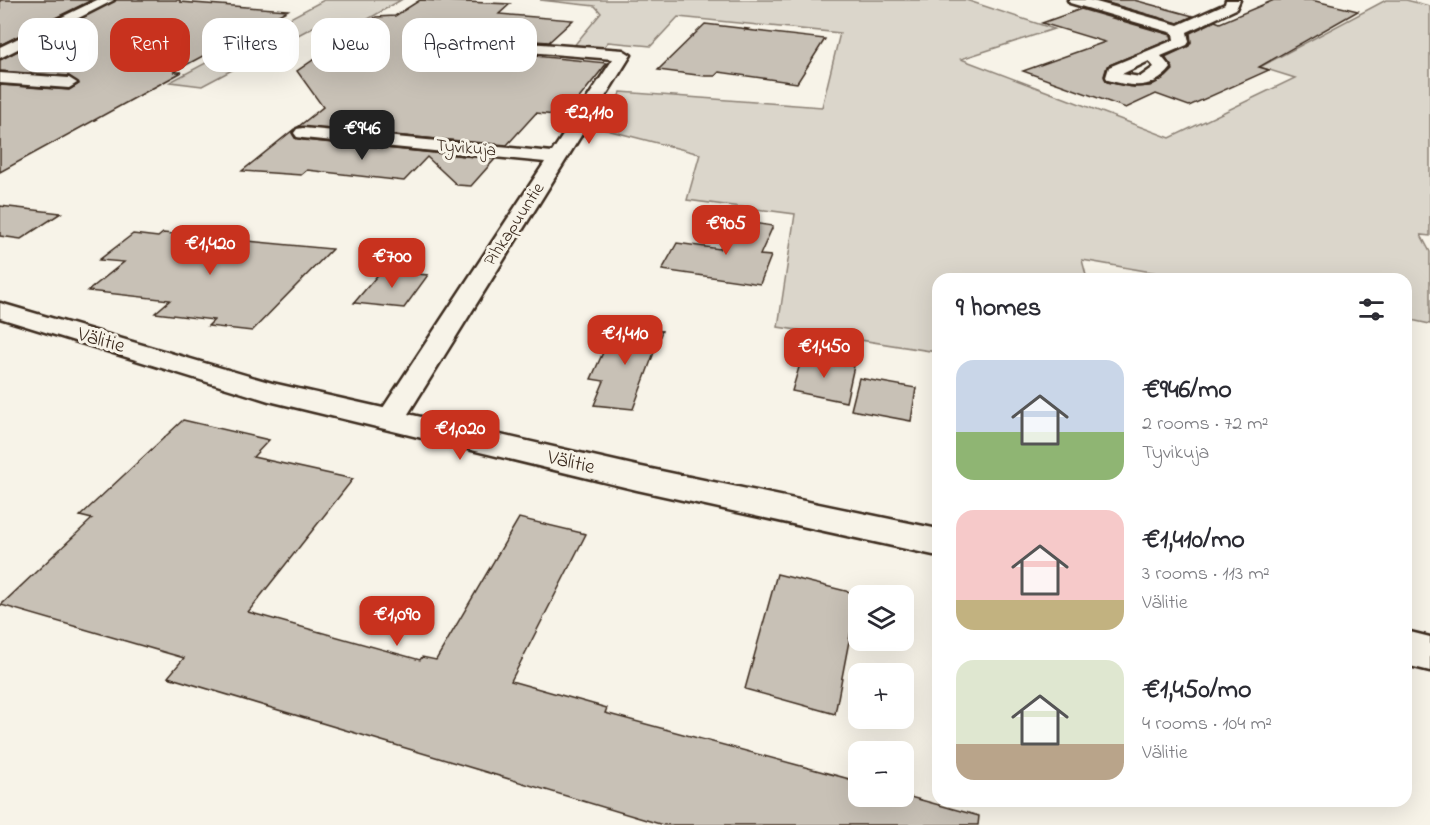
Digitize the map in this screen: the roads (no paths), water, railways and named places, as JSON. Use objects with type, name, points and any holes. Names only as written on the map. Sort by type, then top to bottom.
[{"type":"street","points":[[0,53],[107,0]]},
{"type":"street","points":[[1075,0],[1179,30],[1231,6],[1233,0]]},
{"type":"street","points":[[1151,55],[1182,42],[1179,30]]},
{"type":"street","name":"Pihkapuuntie","points":[[390,420],[625,51],[537,46]]},
{"type":"street","points":[[0,78],[69,82]]},
{"type":"street","name":"Tyvikuja","points":[[303,133],[558,158]]},
{"type":"street","name":"Välitie","points":[[0,310],[269,392],[637,478],[932,542]]},
{"type":"street","points":[[1412,650],[1430,654]]}]
